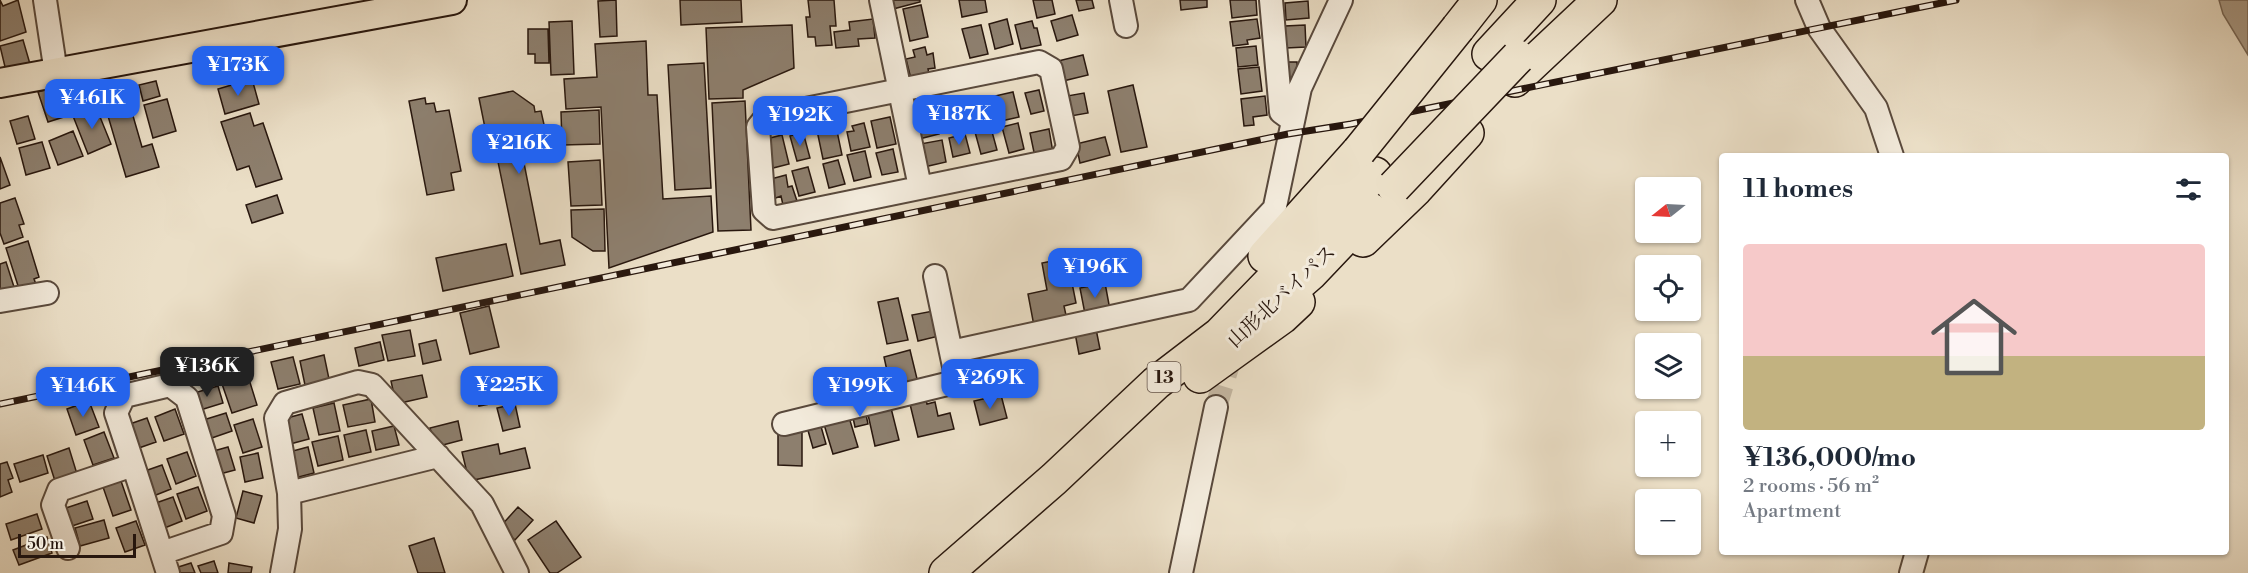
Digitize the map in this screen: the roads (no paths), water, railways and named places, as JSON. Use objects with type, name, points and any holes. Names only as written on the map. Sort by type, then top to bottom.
[{"type":"highway","points":[[1376,171],[1458,28],[1480,0]]},
{"type":"highway","name":"山形北バイパス","points":[[1505,72],[1539,0]]},
{"type":"highway","name":"山形北バイパス","points":[[974,573],[1220,334],[1376,171],[1505,72],[1570,0]]},
{"type":"highway","points":[[1163,391],[1282,317],[1416,189],[1505,72],[1600,0]]},
{"type":"highway","name":"山形北バイパス","points":[[946,573],[1054,479],[1163,391]]},
{"type":"main road","points":[[1,79],[56,73],[452,0]]},
{"type":"street","points":[[45,0],[56,73]]},
{"type":"street","points":[[881,0],[920,187]]},
{"type":"street","points":[[1121,0],[1126,26]]},
{"type":"street","points":[[1271,0],[1281,112],[1292,120]]},
{"type":"street","points":[[951,352],[1190,300],[1273,213],[1300,88],[1341,0]]},
{"type":"street","points":[[1807,0],[1819,28],[1876,108],[1891,153]]},
{"type":"street","points":[[1039,62],[1052,69],[1068,147],[1061,159],[773,218],[764,210],[758,127],[766,117],[900,90],[1039,62]]},
{"type":"street","points":[[784,424],[951,382],[956,376],[935,276]]},
{"type":"street","points":[[0,301],[47,293]]},
{"type":"street","points":[[282,573],[290,529],[289,493],[276,418],[285,403],[358,382],[372,385],[482,504],[517,573]]},
{"type":"street","points":[[170,386],[187,398],[224,516],[221,533],[165,563],[116,413],[124,396],[170,386]]},
{"type":"street","points":[[1181,573],[1216,407]]},
{"type":"street","points":[[289,493],[438,456]]},
{"type":"street","points":[[68,548],[53,505],[59,490],[133,465]]},
{"type":"street","points":[[1911,573],[1916,555]]},
{"type":"tunnel","points":[[1216,407],[1233,351]]},
{"type":"railway","points":[[0,404],[1288,134],[1351,124],[1956,0]]}]
